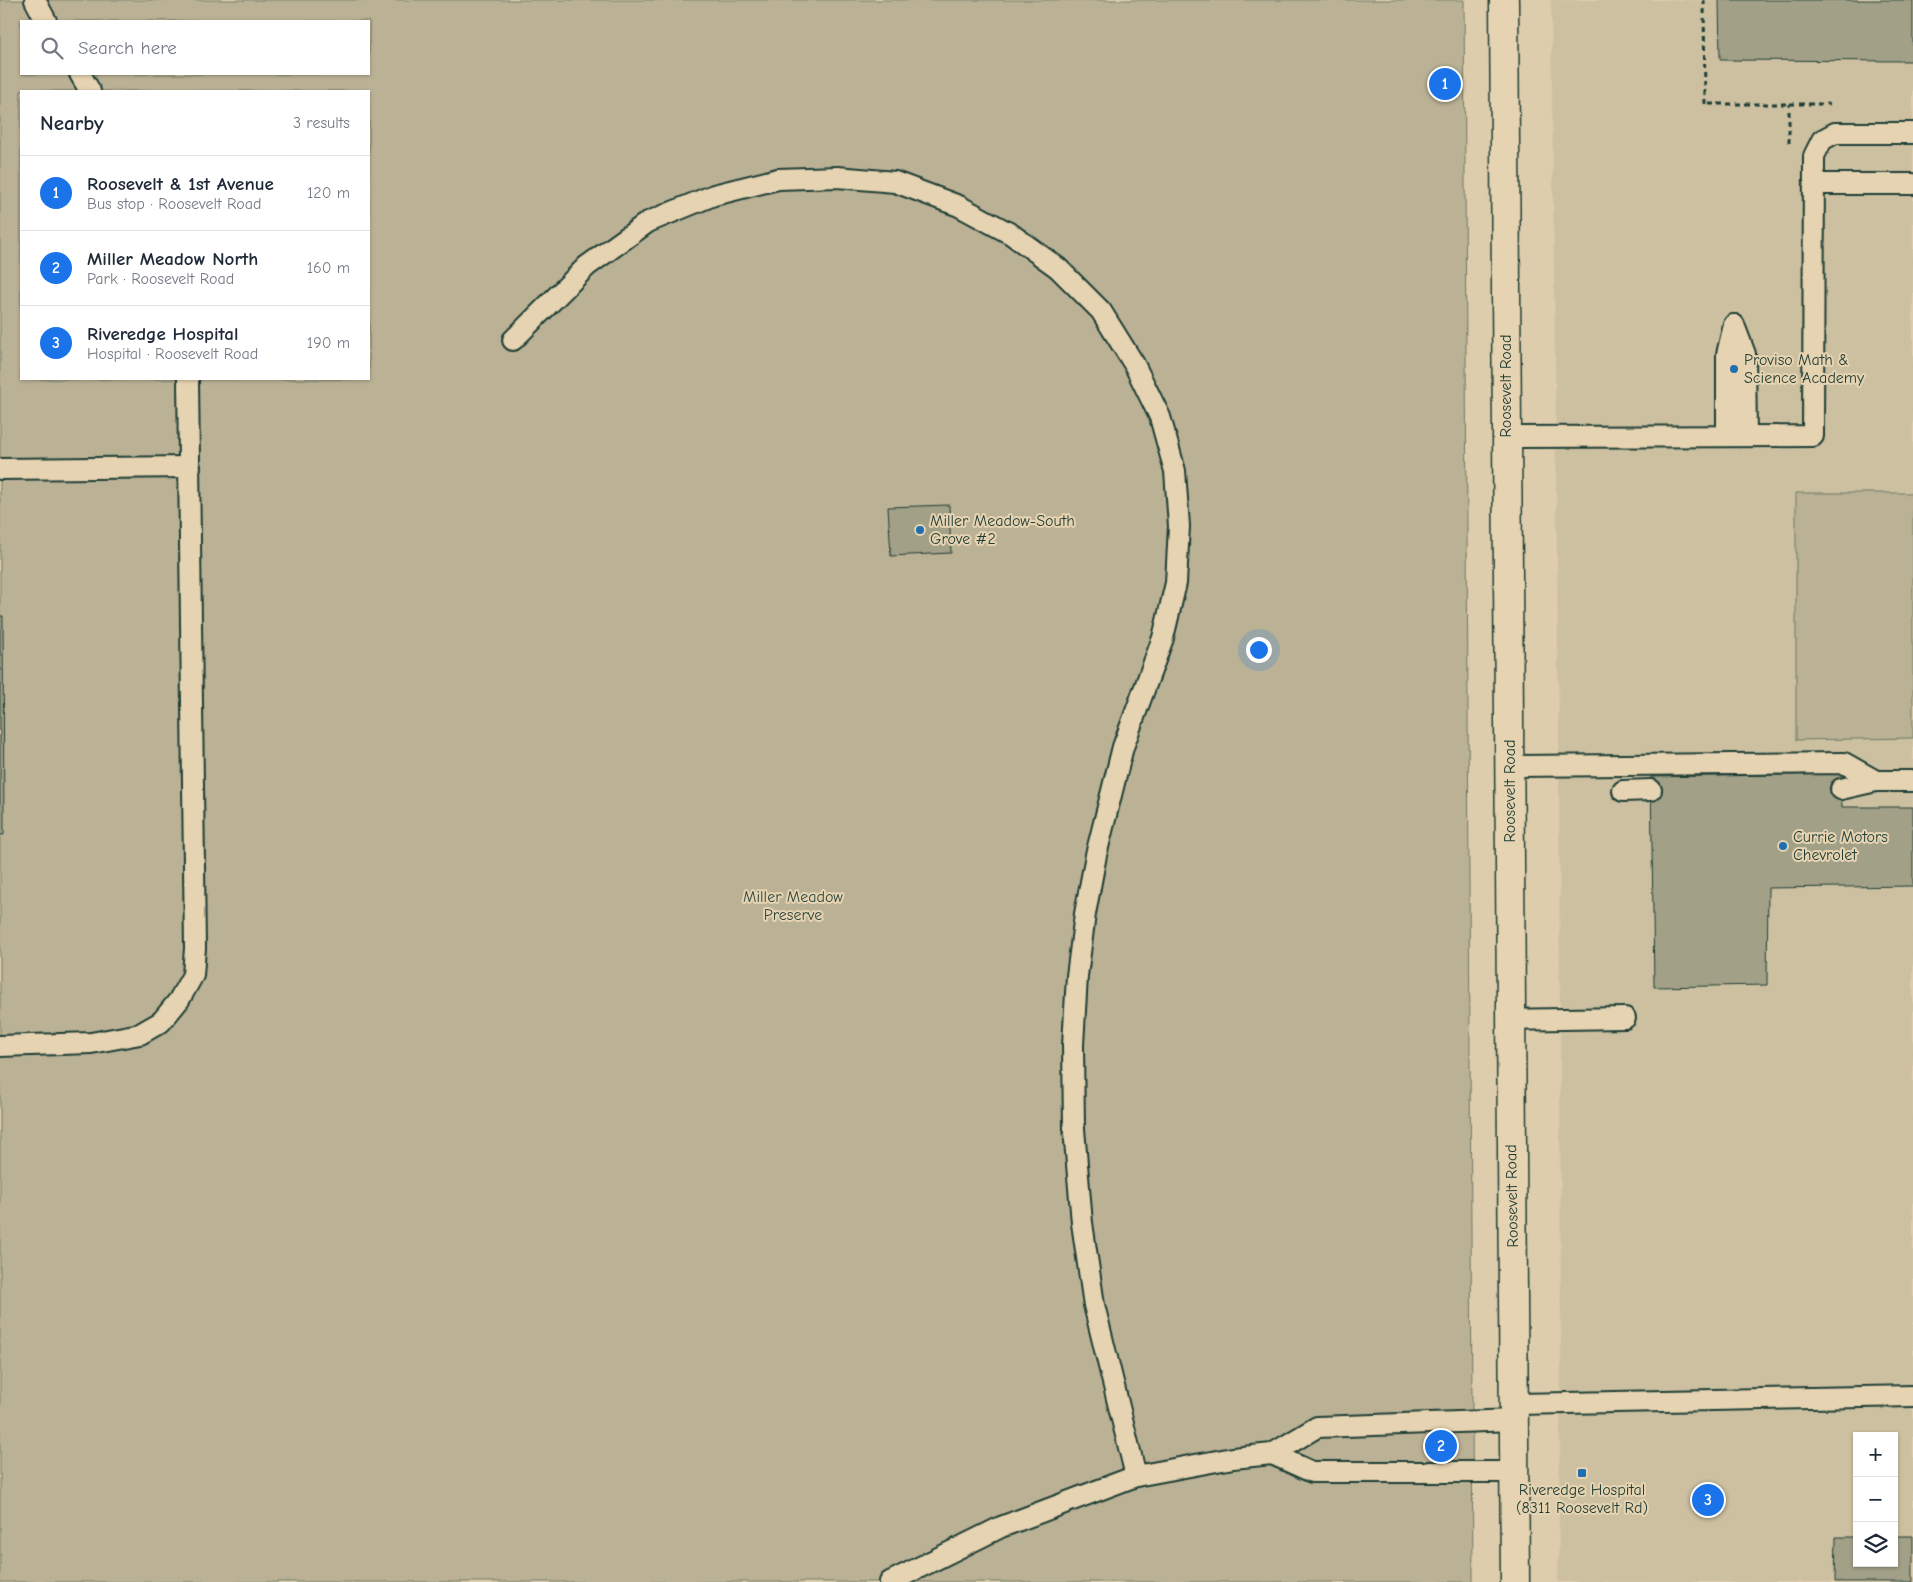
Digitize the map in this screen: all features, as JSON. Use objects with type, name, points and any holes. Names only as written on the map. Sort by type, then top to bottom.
[{"type":"main road","name":"Roosevelt Road","points":[[1504,0],[1510,1020],[1516,1582]]},
{"type":"lane","points":[[35,0],[45,20]]},
{"type":"lane","points":[[81,75],[89,90]]},
{"type":"lane","points":[[1507,437],[1813,436],[1814,156],[1822,140],[1835,133],[1913,133]]},
{"type":"lane","points":[[513,340],[587,266],[648,222],[714,195],[769,182],[837,177],[895,182],[959,206],[1011,234],[1058,268],[1101,311],[1134,364],[1160,418],[1174,471],[1179,526],[1176,583],[1163,638],[1123,747],[1096,855],[1085,914],[1077,976],[1073,1054],[1075,1138],[1082,1223],[1094,1305],[1136,1476]]},
{"type":"lane","points":[[1814,184],[1913,184]]},
{"type":"lane","points":[[0,1046],[91,1043],[140,1034],[161,1022],[179,1000],[193,975],[195,948],[188,380]]},
{"type":"lane","points":[[0,469],[190,467]]},
{"type":"lane","points":[[1510,766],[1844,763],[1876,781]]},
{"type":"lane","points":[[1842,789],[1876,781],[1913,781]]},
{"type":"lane","points":[[1622,791],[1651,790]]},
{"type":"lane","points":[[1510,1020],[1625,1018]]},
{"type":"lane","points":[[890,1582],[1001,1527],[1136,1476],[1233,1458],[1272,1454],[1316,1427],[1515,1412],[1913,1396]]},
{"type":"lane","points":[[1272,1454],[1312,1472],[1515,1472]]},
{"type":"path","points":[[1704,0],[1706,104],[1836,104]]},
{"type":"shaded area","points":[[1551,0],[1913,0],[1913,1582],[1558,1582],[1561,1374],[1559,744]]},
{"type":"green space","name":"Miller Meadow Preserve","points":[[0,0],[1464,0],[1473,1582],[0,1582]]},
{"type":"green space","points":[[1796,493],[1913,493],[1913,738],[1796,740]]},
{"type":"building","points":[[1719,0],[1913,0],[1913,61],[1720,60]]},
{"type":"building","name":"Miller Meadow-South Grove #2","points":[[949,505],[951,553],[891,556],[888,507]]},
{"type":"building","points":[[0,616],[3,616],[4,835],[0,835]]},
{"type":"building","name":"Currie Motors Chevrolet","points":[[1841,774],[1842,807],[1913,807],[1913,886],[1768,888],[1767,985],[1654,987],[1651,777]]},
{"type":"building","points":[[1898,1536],[1913,1536],[1913,1582],[1835,1582],[1836,1537],[1853,1537],[1853,1567],[1898,1567]]},
{"type":"place","name":"Roosevelt & 1st Avenue","points":[[1445,84]]},
{"type":"place","name":"Proviso Math & Science Academy","points":[[1734,369]]},
{"type":"place","name":"Miller Meadow-South Grove #2","points":[[920,530]]},
{"type":"place","name":"Currie Motors Chevrolet","points":[[1783,846]]},
{"type":"place","name":"Miller Meadow North","points":[[1441,1446]]},
{"type":"place","name":"Riveredge Hospital (8311 Roosevelt Rd)","points":[[1582,1473]]},
{"type":"place","name":"Riveredge Hospital","points":[[1708,1500]]}]
